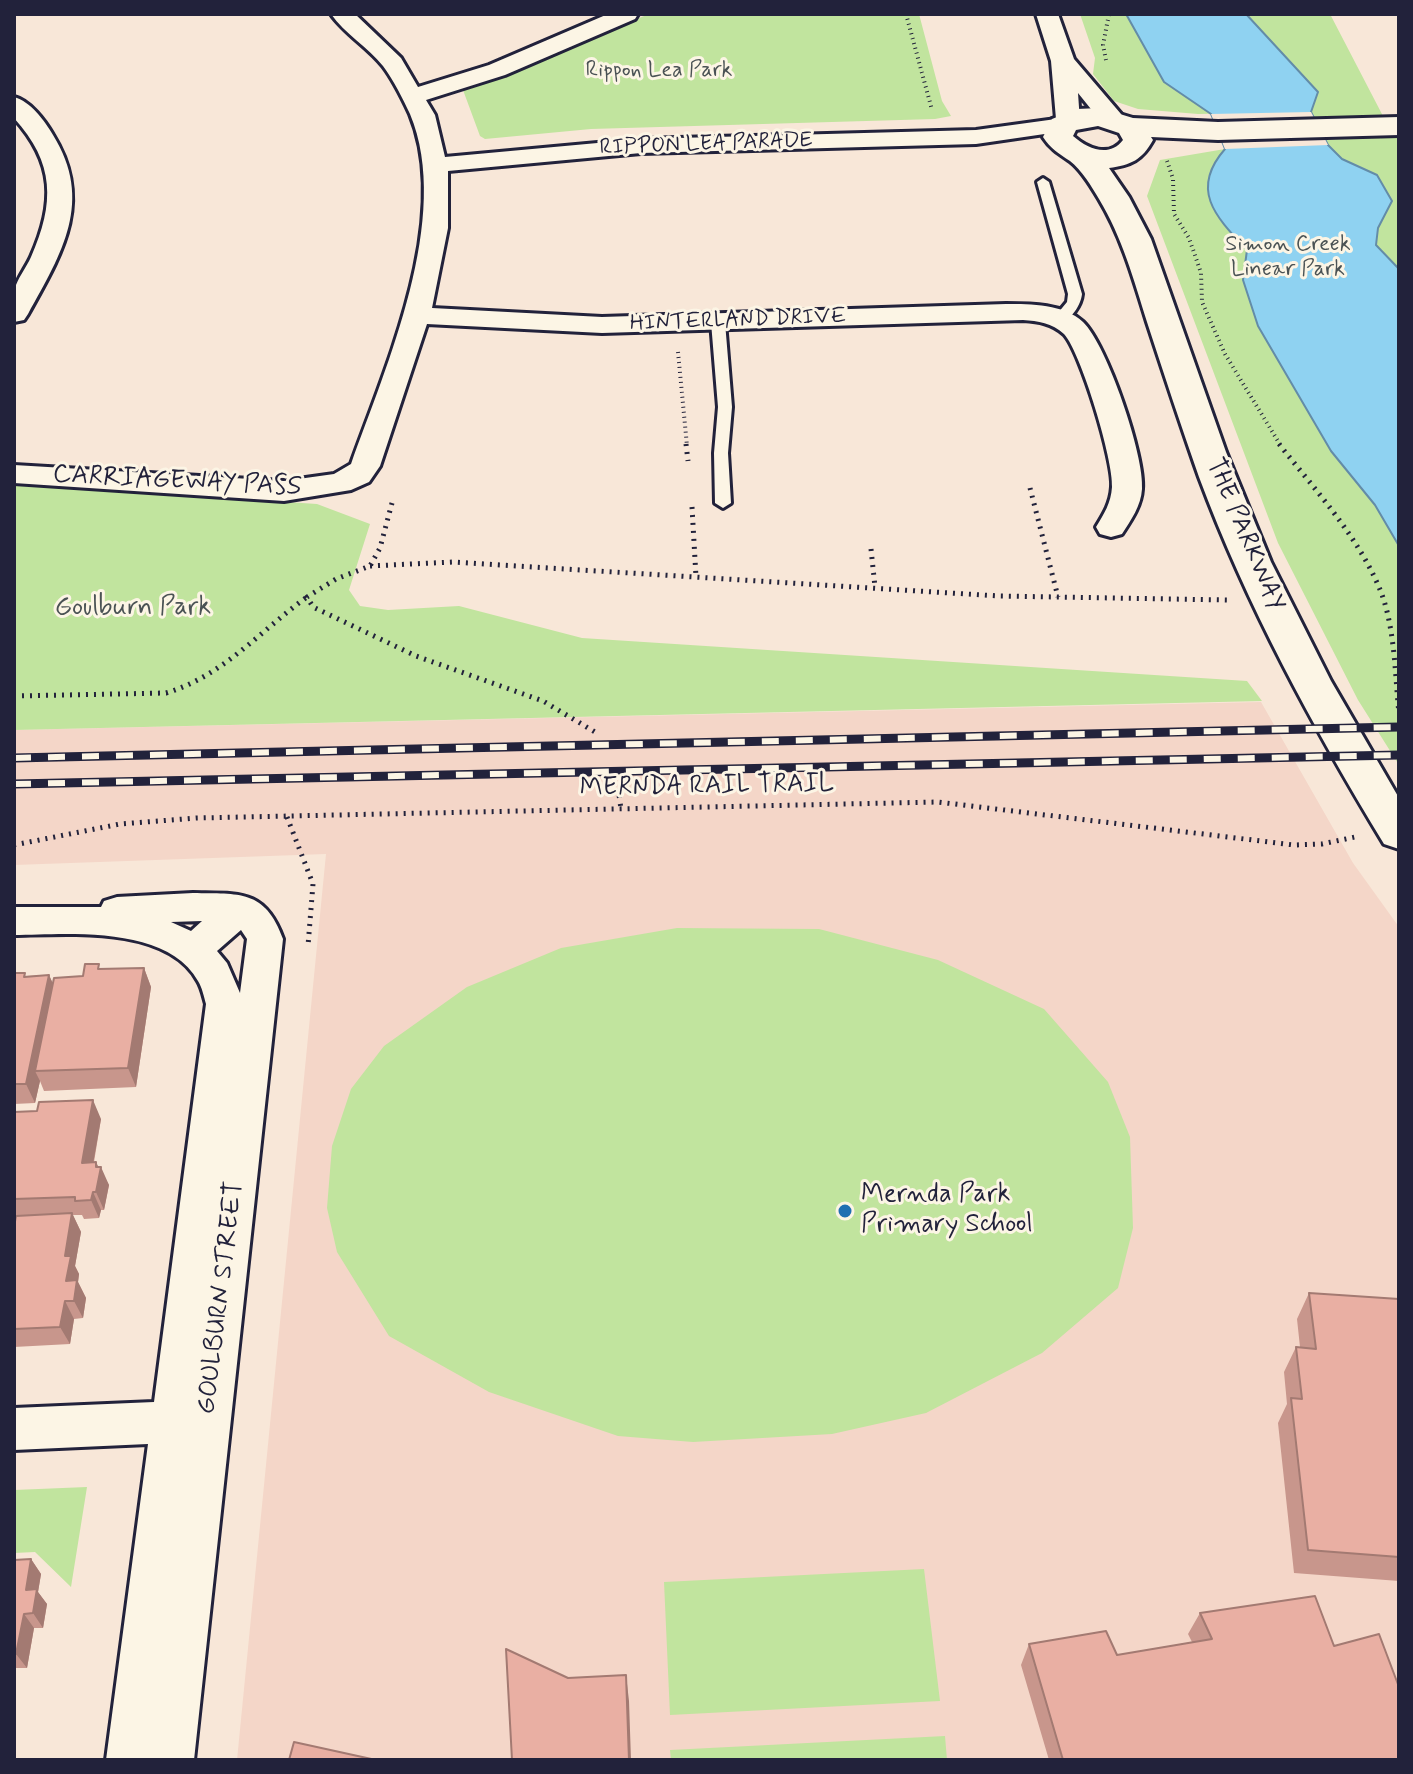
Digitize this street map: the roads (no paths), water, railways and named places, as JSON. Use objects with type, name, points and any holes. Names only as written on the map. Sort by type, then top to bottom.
[{"type":"street","name":"CARRIAGEWAY PASS","points":[[14,474],[284,491],[340,483],[358,475],[365,466],[425,290],[437,232],[437,165],[414,96],[370,40],[342,14]]},
{"type":"street","points":[[414,96],[497,70],[627,14]]},
{"type":"street","points":[[1047,14],[1063,61],[1070,138]]},
{"type":"street","points":[[1063,61],[1125,138]]},
{"type":"street","points":[[14,104],[40,131],[53,156],[62,197],[59,225],[49,252],[14,314]]},
{"type":"street","points":[[1070,138],[1089,117],[1125,138],[1159,145],[1218,131]]},
{"type":"street","points":[[1070,138],[1106,159],[1125,138],[1218,131],[1399,126]]},
{"type":"street","name":"RIPPON LEA PARADE","points":[[437,165],[641,146],[976,137],[1070,138]]},
{"type":"street","name":"THE PARKWAY","points":[[1070,138],[1101,175],[1129,219],[1204,441],[1236,523],[1321,700],[1398,832]]},
{"type":"street","name":"THE PARKWAY","points":[[1125,138],[1129,219]]},
{"type":"street","name":"HINTERLAND DRIVE","points":[[416,315],[587,325],[1006,312],[1034,312],[1060,319]]},
{"type":"street","points":[[1060,319],[1081,335],[1088,349],[1127,473],[1129,491],[1123,509],[1111,527]]},
{"type":"street","points":[[76,919],[136,908],[242,908]]},
{"type":"street","points":[[194,949],[242,908]]},
{"type":"street","name":"GOULBURN STREET","points":[[169,1760],[265,939],[260,925],[242,908]]},
{"type":"street","name":"GOULBURN STREET","points":[[14,921],[76,919],[154,930],[176,937],[194,949],[222,988],[225,1004],[131,1760]]},
{"type":"street","points":[[14,1429],[173,1422]]},
{"type":"lane","points":[[1043,182],[1075,294],[1074,303],[1060,319]]},
{"type":"lane","points":[[718,322],[725,407],[721,453],[723,503]]},
{"type":"water","points":[[1126,14],[1246,14],[1318,92],[1311,112],[1328,145],[1342,159],[1377,175],[1392,201],[1378,228],[1376,245],[1399,269],[1399,546],[1375,505],[1331,451],[1258,326],[1243,280],[1247,250],[1217,214],[1208,190],[1214,164],[1225,149],[1211,114],[1164,82]]},
{"type":"railway","points":[[14,758],[1399,727]]},
{"type":"railway","points":[[14,784],[1399,755]]},
{"type":"place","name":"Mernda Park Primary School","points":[[845,1211]]},
{"type":"park label","name":"Rippon Lea Park","points":[[659,71]]},
{"type":"park label","name":"Simon Creek Linear Park","points":[[1288,258]]},
{"type":"park label","name":"Goulburn Park","points":[[133,609]]}]
